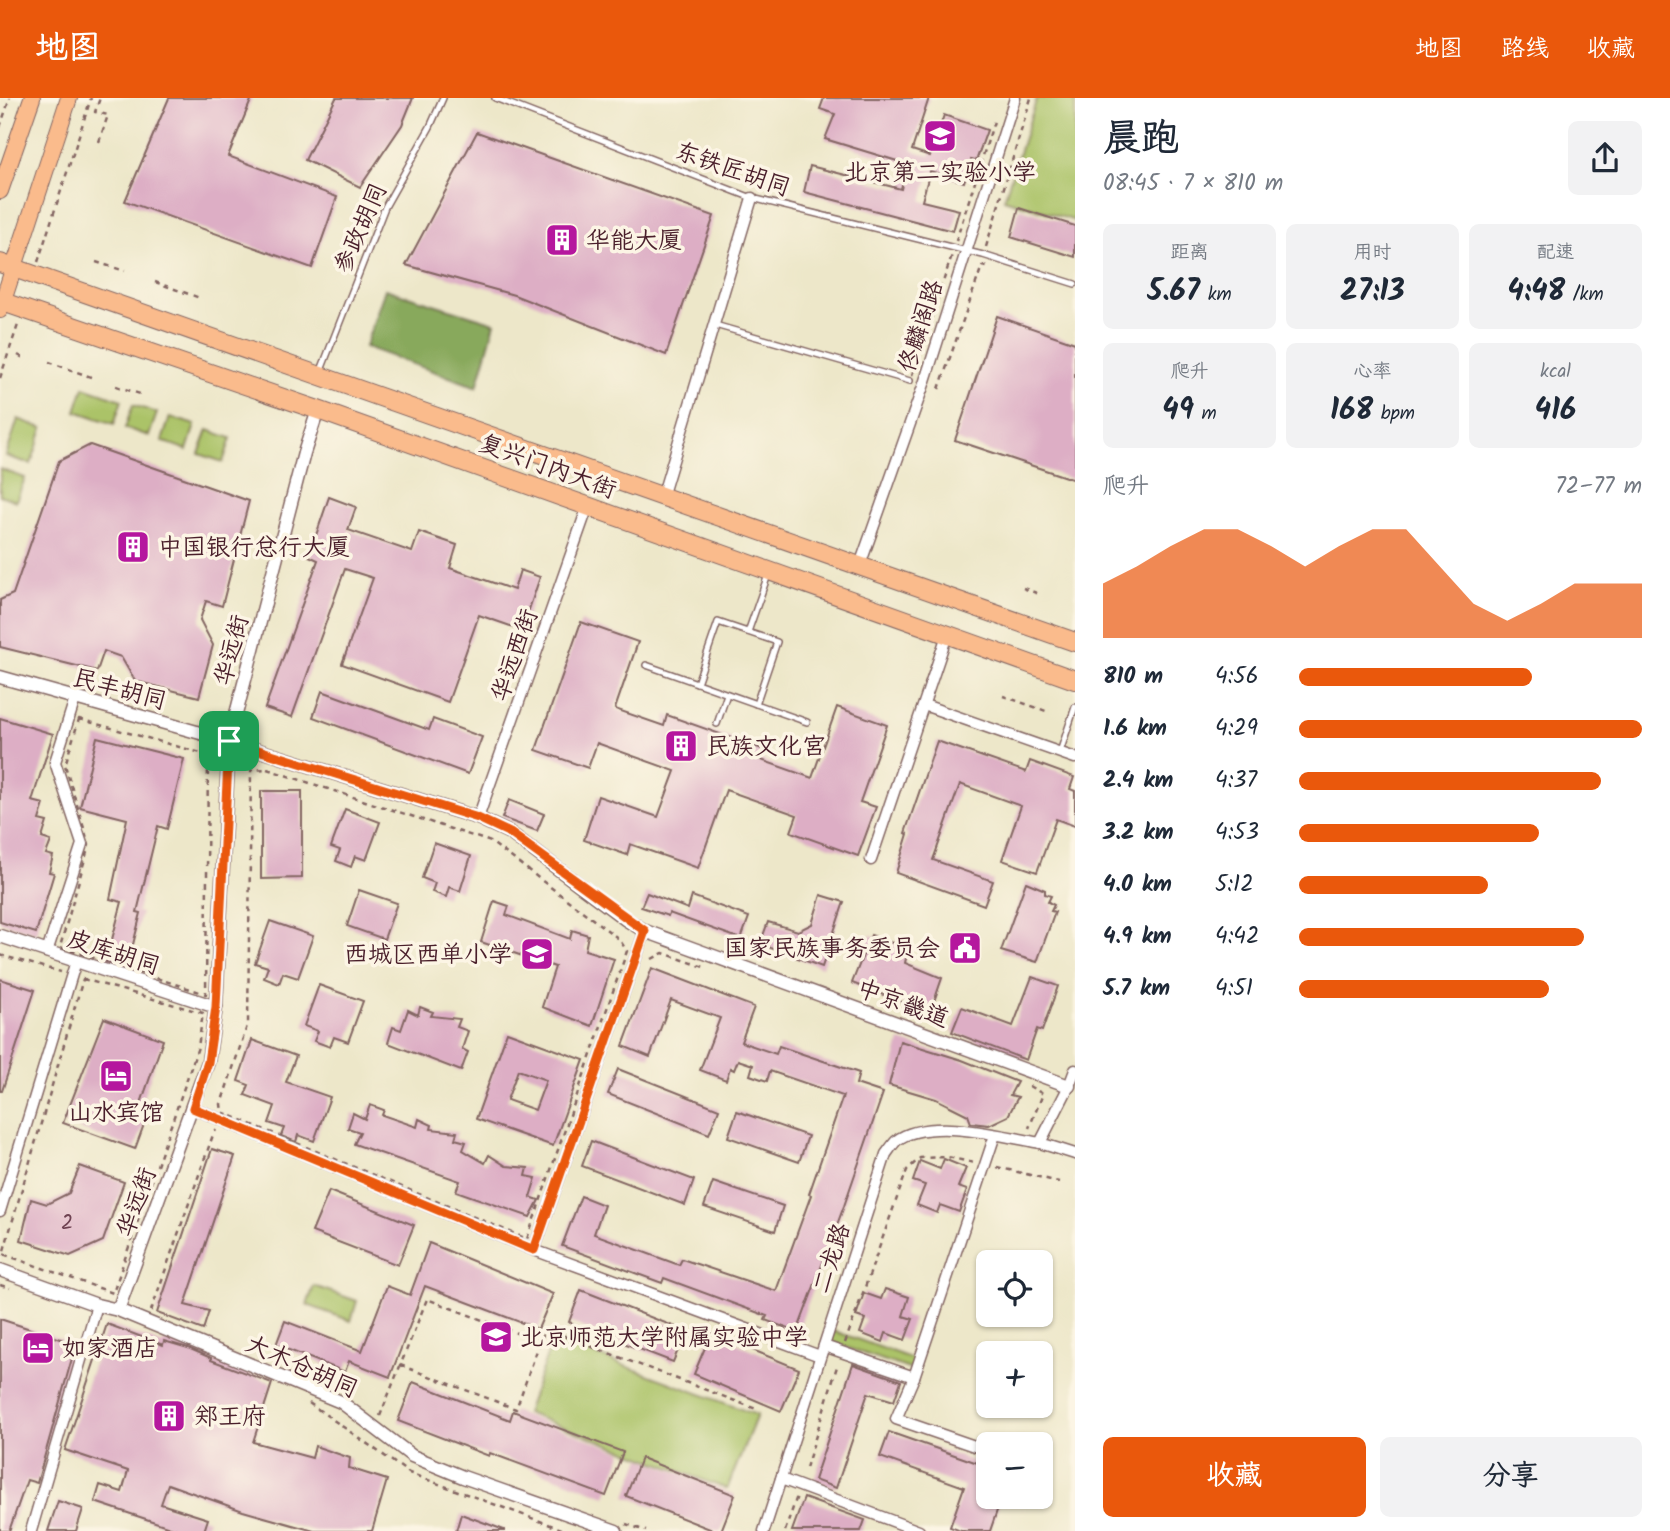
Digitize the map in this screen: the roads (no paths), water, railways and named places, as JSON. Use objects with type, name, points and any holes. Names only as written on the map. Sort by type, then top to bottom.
[{"type":"highway","name":"复兴门内大街","points":[[7,265],[1075,642]]},
{"type":"highway","name":"复兴门内大街","points":[[1,304],[23,309],[318,410],[1075,680]]},
{"type":"main road","points":[[0,191],[32,98]]},
{"type":"main road","points":[[1,304],[7,265],[69,98]]},
{"type":"street","name":"佟麟阁路","points":[[860,565],[923,384],[1015,98]]},
{"type":"street","points":[[662,497],[752,198]]},
{"type":"street","name":"华远街","points":[[118,1310],[208,1062],[216,1007],[229,741],[318,410]]},
{"type":"street","name":"华远西街","points":[[478,818],[588,506]]},
{"type":"street","points":[[871,860],[947,635]]},
{"type":"street","name":"民丰胡同","points":[[0,677],[229,741]]},
{"type":"street","points":[[47,952],[82,844],[55,762],[75,699]]},
{"type":"street","points":[[924,705],[1075,758]]},
{"type":"street","name":"中京畿道","points":[[229,741],[478,818],[510,833],[645,931],[1069,1086]]},
{"type":"street","points":[[532,1245],[645,931]]},
{"type":"street","name":"皮库胡同","points":[[0,936],[216,1007]]},
{"type":"street","points":[[0,1211],[76,961]]},
{"type":"street","points":[[1040,1143],[1075,1070]]},
{"type":"street","points":[[193,1108],[532,1245],[822,1351],[842,1352],[914,1377]]},
{"type":"street","name":"二龙路","points":[[764,1531],[887,1154],[897,1141],[920,1131],[947,1128],[1040,1143],[1075,1154]]},
{"type":"street","points":[[976,1447],[896,1419],[914,1377],[995,1135]]},
{"type":"street","name":"大木仓胡同","points":[[0,1270],[97,1306],[118,1310],[341,1402],[412,1456],[463,1477],[618,1526]]},
{"type":"street","points":[[31,1531],[97,1306]]},
{"type":"street","points":[[781,1479],[919,1531]]},
{"type":"lane","name":"参政胡同","points":[[319,376],[385,207],[430,127],[443,98]]},
{"type":"lane","name":"东铁匠胡同","points":[[495,98],[752,198],[966,252],[1075,284]]},
{"type":"lane","points":[[714,325],[910,381]]},
{"type":"lane","points":[[748,632],[769,571]]},
{"type":"lane","points":[[697,683],[718,622],[777,642],[756,704]]},
{"type":"lane","points":[[646,665],[807,722]]},
{"type":"lane","points":[[717,724],[727,694]]},
{"type":"lane","points":[[1060,752],[1075,707]]},
{"type":"place","name":"北京第二实验小学","points":[[940,136]]},
{"type":"place","name":"华能大厦","points":[[562,240]]},
{"type":"place","name":"中国银行总行大厦","points":[[133,547]]},
{"type":"place","name":"民族文化宫","points":[[681,746]]},
{"type":"place","name":"国家民族事务委员会","points":[[965,948]]},
{"type":"place","name":"西城区西单小学","points":[[537,954]]},
{"type":"place","name":"山水宾馆","points":[[116,1076]]},
{"type":"place","name":"北京师范大学附属实验中学","points":[[496,1337]]},
{"type":"place","name":"如家酒店","points":[[38,1348]]},
{"type":"place","name":"郑王府","points":[[169,1416]]}]
